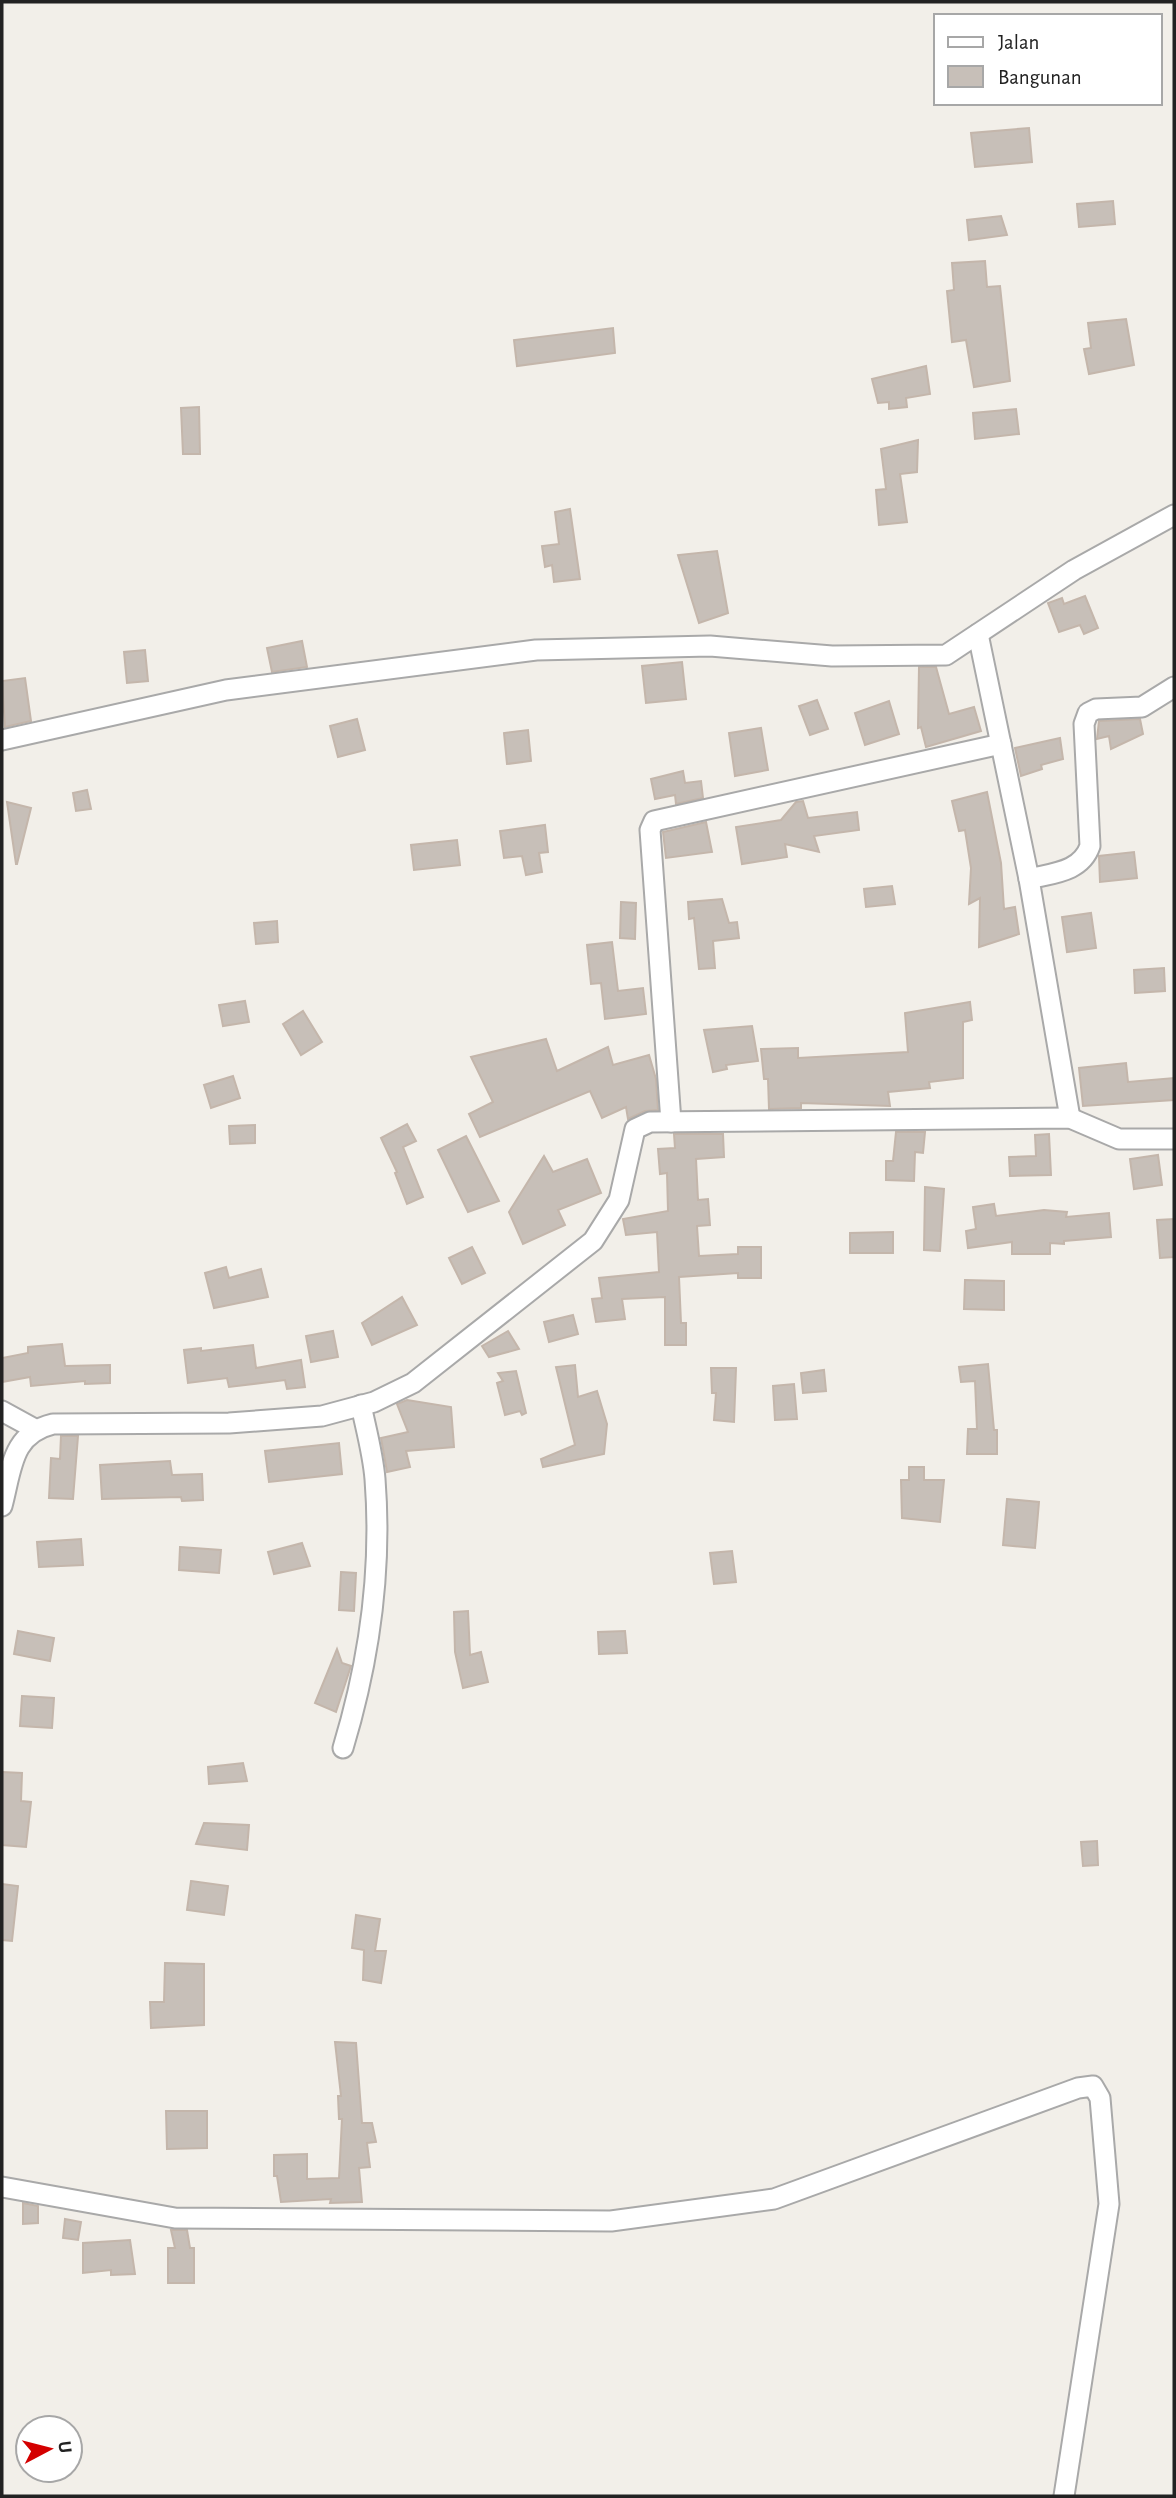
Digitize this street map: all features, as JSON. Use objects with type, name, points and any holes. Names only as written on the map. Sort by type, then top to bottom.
[{"type":"street","points":[[2,740],[226,690],[536,650],[710,646],[832,656],[946,654],[1074,570],[1174,515]]},
{"type":"street","points":[[978,634],[1029,879],[1070,1118]]},
{"type":"street","points":[[1029,879],[1074,868],[1082,862],[1090,846],[1084,724],[1088,713],[1093,709],[1142,707],[1174,687]]},
{"type":"street","points":[[671,1122],[650,830],[654,821],[1001,744]]},
{"type":"street","points":[[2,1506],[18,1446],[33,1429],[53,1424],[229,1423],[322,1416],[361,1405],[413,1383],[593,1241],[619,1200],[635,1129],[650,1122],[1070,1118],[1119,1139],[1174,1139]]},
{"type":"street","points":[[343,1748],[361,1687],[374,1580],[375,1478],[361,1405]]},
{"type":"street","points":[[2,1411],[33,1429]]},
{"type":"street","points":[[2,2187],[175,2218],[611,2221],[774,2199],[1079,2088],[1093,2086],[1100,2098],[1109,2204],[1064,2496]]},
{"type":"building","points":[[1029,128],[1032,162],[975,167],[971,133]]},
{"type":"building","points":[[1113,201],[1115,224],[1079,227],[1077,204]]},
{"type":"building","points":[[1001,216],[1007,235],[969,240],[967,220]]},
{"type":"building","points":[[985,261],[987,287],[1000,286],[1010,381],[974,387],[966,340],[952,342],[947,291],[954,290],[952,263]]},
{"type":"building","points":[[1126,319],[1134,365],[1089,374],[1084,349],[1091,348],[1088,323]]},
{"type":"building","points":[[613,328],[615,353],[517,366],[514,340]]},
{"type":"building","points":[[926,366],[930,394],[906,398],[907,407],[889,409],[889,402],[878,403],[872,379]]},
{"type":"building","points":[[199,407],[200,454],[183,454],[181,408]]},
{"type":"building","points":[[1016,409],[1019,434],[975,439],[973,413]]},
{"type":"building","points":[[918,440],[917,472],[900,474],[907,522],[879,525],[876,490],[886,489],[881,449]]},
{"type":"building","points":[[570,509],[580,579],[554,582],[552,565],[545,567],[542,546],[559,544],[555,512]]},
{"type":"building","points":[[717,551],[728,613],[699,623],[678,555]]},
{"type":"building","points":[[1085,596],[1098,628],[1084,634],[1080,625],[1059,632],[1048,603],[1062,598],[1064,604]]},
{"type":"building","points":[[302,641],[307,667],[272,672],[267,648]]},
{"type":"building","points":[[145,650],[148,681],[127,683],[124,652]]},
{"type":"building","points":[[682,662],[686,699],[646,703],[642,666]]},
{"type":"building","points":[[919,667],[936,667],[949,714],[974,707],[981,731],[926,747],[921,727],[918,728]]},
{"type":"building","points":[[25,678],[31,721],[5,727],[2,681]]},
{"type":"building","points":[[817,700],[828,729],[810,735],[799,706]]},
{"type":"building","points":[[889,701],[899,734],[865,745],[855,713]]},
{"type":"building","points":[[357,719],[365,750],[338,757],[330,726]]},
{"type":"building","points":[[1140,719],[1143,734],[1111,749],[1109,736],[1097,739],[1099,721]]},
{"type":"building","points":[[761,728],[768,770],[735,776],[729,733]]},
{"type":"building","points":[[528,730],[531,761],[507,764],[504,733]]},
{"type":"building","points":[[1060,738],[1063,759],[1041,765],[1042,769],[1021,776],[1015,748]]},
{"type":"building","points":[[683,771],[685,783],[701,781],[703,798],[676,804],[675,795],[655,799],[651,779]]},
{"type":"building","points":[[87,790],[91,809],[76,811],[73,793]]},
{"type":"building","points":[[987,792],[1001,863],[1004,909],[1015,907],[1019,934],[979,947],[980,898],[969,904],[971,868],[965,830],[959,831],[952,801]]},
{"type":"building","points":[[803,801],[808,818],[857,812],[859,830],[814,836],[819,852],[785,844],[787,857],[742,864],[736,827],[781,820],[796,802]]},
{"type":"building","points":[[7,802],[31,808],[17,864],[16,864]]},
{"type":"building","points":[[706,822],[712,852],[666,858],[663,832]]},
{"type":"building","points":[[545,825],[548,852],[539,853],[542,872],[526,875],[522,856],[504,858],[500,831]]},
{"type":"building","points":[[457,840],[460,865],[414,870],[411,845]]},
{"type":"building","points":[[1134,852],[1137,878],[1100,882],[1099,856]]},
{"type":"building","points":[[892,886],[895,904],[866,907],[864,889]]},
{"type":"building","points":[[722,899],[729,923],[737,922],[739,938],[713,941],[715,968],[699,969],[694,918],[689,919],[688,902]]},
{"type":"building","points":[[621,902],[636,903],[635,939],[620,938]]},
{"type":"building","points":[[1091,913],[1096,948],[1067,952],[1062,917]]},
{"type":"building","points":[[277,921],[278,942],[256,944],[254,923]]},
{"type":"building","points":[[612,942],[618,991],[643,988],[646,1014],[605,1019],[601,983],[591,984],[587,945]]},
{"type":"building","points":[[1164,968],[1165,991],[1135,993],[1134,970]]},
{"type":"building","points":[[245,1001],[249,1022],[223,1026],[219,1005]]},
{"type":"building","points":[[970,1002],[972,1020],[963,1022],[963,1078],[929,1082],[930,1088],[888,1092],[890,1106],[801,1103],[801,1108],[769,1109],[768,1079],[764,1079],[761,1049],[798,1048],[798,1058],[908,1052],[905,1013]]},
{"type":"building","points":[[303,1011],[322,1042],[301,1055],[283,1024]]},
{"type":"building","points":[[752,1026],[758,1061],[726,1065],[727,1069],[713,1072],[704,1030]]},
{"type":"building","points":[[546,1039],[557,1071],[608,1047],[613,1065],[649,1055],[656,1079],[658,1110],[645,1111],[628,1119],[626,1107],[602,1118],[590,1091],[480,1137],[469,1114],[493,1102],[471,1057]]},
{"type":"building","points":[[1126,1063],[1128,1082],[1174,1078],[1174,1100],[1083,1106],[1079,1068]]},
{"type":"building","points":[[233,1076],[240,1098],[211,1108],[204,1085]]},
{"type":"building","points":[[407,1124],[416,1141],[403,1147],[423,1197],[407,1204],[395,1173],[397,1172],[381,1138]]},
{"type":"building","points":[[255,1125],[255,1143],[230,1144],[229,1126]]},
{"type":"building","points":[[896,1132],[925,1132],[923,1153],[915,1152],[914,1181],[886,1180],[886,1161],[893,1161]]},
{"type":"building","points":[[674,1134],[723,1134],[724,1157],[696,1159],[698,1200],[708,1199],[710,1225],[697,1226],[699,1256],[738,1254],[738,1247],[761,1247],[761,1278],[738,1278],[738,1273],[679,1277],[681,1323],[686,1323],[686,1345],[665,1345],[665,1297],[622,1299],[625,1319],[596,1322],[592,1299],[602,1298],[599,1278],[659,1272],[657,1232],[626,1235],[623,1219],[668,1211],[667,1173],[660,1174],[658,1149],[675,1148]]},
{"type":"building","points":[[1049,1134],[1051,1175],[1010,1176],[1009,1157],[1036,1156],[1035,1135]]},
{"type":"building","points":[[466,1136],[499,1201],[468,1212],[438,1150]]},
{"type":"building","points":[[1158,1155],[1162,1185],[1134,1189],[1130,1159]]},
{"type":"building","points":[[544,1156],[553,1172],[587,1159],[601,1193],[558,1210],[565,1225],[523,1244],[509,1212]]},
{"type":"building","points":[[925,1187],[944,1189],[940,1251],[924,1250]]},
{"type":"building","points":[[994,1204],[996,1216],[1044,1210],[1067,1212],[1066,1217],[1109,1213],[1111,1237],[1064,1241],[1064,1244],[1050,1243],[1050,1254],[1012,1254],[1012,1242],[968,1248],[966,1231],[976,1229],[973,1207]]},
{"type":"building","points":[[1174,1219],[1174,1257],[1160,1258],[1157,1220]]},
{"type":"building","points":[[893,1232],[893,1253],[850,1253],[850,1233]]},
{"type":"building","points":[[472,1247],[485,1273],[462,1284],[449,1258]]},
{"type":"building","points":[[226,1267],[229,1278],[261,1269],[268,1297],[214,1308],[205,1273]]},
{"type":"building","points":[[965,1280],[1004,1281],[1004,1310],[964,1309]]},
{"type":"building","points":[[402,1297],[417,1325],[372,1345],[362,1323]]},
{"type":"building","points":[[573,1315],[578,1334],[549,1342],[544,1322]]},
{"type":"building","points":[[333,1331],[338,1357],[311,1362],[306,1336]]},
{"type":"building","points":[[508,1331],[519,1349],[489,1357],[482,1346]]},
{"type":"building","points":[[62,1344],[65,1366],[110,1365],[110,1383],[85,1384],[85,1381],[31,1386],[30,1377],[2,1382],[2,1358],[28,1353],[28,1347]]},
{"type":"building","points":[[253,1345],[256,1368],[301,1360],[305,1387],[287,1389],[285,1380],[229,1387],[227,1378],[188,1383],[184,1350],[201,1348],[201,1351]]},
{"type":"building","points":[[988,1364],[994,1430],[997,1430],[997,1454],[967,1454],[968,1429],[977,1429],[975,1381],[961,1382],[959,1367]]},
{"type":"building","points":[[575,1365],[578,1397],[597,1391],[607,1424],[604,1454],[543,1467],[541,1459],[575,1445],[556,1367]]},
{"type":"building","points":[[711,1368],[736,1368],[734,1422],[714,1420],[716,1393],[712,1393]]},
{"type":"building","points":[[824,1370],[826,1391],[803,1393],[801,1373]]},
{"type":"building","points":[[516,1371],[526,1413],[522,1415],[520,1411],[505,1415],[497,1383],[503,1381],[498,1373]]},
{"type":"building","points":[[794,1384],[797,1419],[775,1420],[773,1386]]},
{"type":"building","points":[[407,1400],[451,1407],[454,1447],[406,1451],[410,1467],[387,1472],[381,1438],[408,1432],[397,1404]]},
{"type":"building","points":[[61,1436],[78,1436],[73,1499],[49,1498],[51,1458],[60,1459]]},
{"type":"building","points":[[339,1443],[342,1474],[269,1482],[265,1451]]},
{"type":"building","points":[[170,1461],[172,1475],[202,1474],[203,1500],[182,1501],[181,1497],[102,1499],[100,1465]]},
{"type":"building","points":[[909,1467],[924,1467],[924,1480],[944,1480],[940,1522],[902,1518],[901,1480],[909,1480]]},
{"type":"building","points":[[1007,1499],[1039,1502],[1035,1548],[1003,1545]]},
{"type":"building","points":[[81,1539],[83,1565],[39,1567],[37,1542]]},
{"type":"building","points":[[302,1543],[310,1566],[274,1574],[268,1552]]},
{"type":"building","points":[[180,1547],[221,1550],[219,1573],[179,1570]]},
{"type":"building","points":[[732,1551],[736,1582],[714,1584],[710,1553]]},
{"type":"building","points":[[341,1572],[356,1573],[354,1611],[339,1610]]},
{"type":"building","points":[[468,1611],[470,1655],[481,1652],[488,1682],[463,1688],[455,1652],[454,1612]]},
{"type":"building","points":[[18,1631],[54,1638],[50,1661],[14,1654]]},
{"type":"building","points":[[625,1631],[627,1653],[599,1654],[598,1632]]},
{"type":"building","points":[[337,1649],[342,1663],[351,1666],[336,1712],[315,1703]]},
{"type":"building","points":[[22,1696],[54,1698],[52,1728],[20,1726]]},
{"type":"building","points":[[243,1763],[247,1781],[209,1784],[208,1767]]},
{"type":"building","points":[[2,1772],[22,1773],[21,1801],[31,1802],[26,1847],[2,1845]]},
{"type":"building","points":[[204,1823],[249,1825],[247,1850],[196,1844]]},
{"type":"building","points":[[1097,1841],[1098,1865],[1083,1866],[1081,1842]]},
{"type":"building","points":[[191,1881],[228,1886],[224,1915],[187,1910]]},
{"type":"building","points":[[2,1884],[18,1886],[12,1941],[2,1940]]},
{"type":"building","points":[[356,1915],[380,1919],[375,1951],[386,1951],[381,1983],[363,1980],[364,1950],[352,1948]]},
{"type":"building","points":[[165,1963],[204,1964],[204,2025],[151,2028],[150,2002],[164,2002]]},
{"type":"building","points":[[335,2042],[356,2043],[362,2123],[372,2123],[376,2142],[367,2143],[370,2167],[359,2168],[362,2202],[330,2203],[331,2199],[281,2202],[277,2176],[274,2176],[274,2155],[307,2154],[307,2179],[339,2178],[342,2119],[339,2119],[338,2096],[341,2096]]},
{"type":"building","points":[[166,2111],[207,2111],[207,2148],[167,2149]]},
{"type":"building","points":[[23,2203],[38,2206],[38,2223],[23,2224]]},
{"type":"building","points":[[65,2219],[81,2222],[78,2240],[63,2238]]},
{"type":"building","points":[[171,2230],[187,2230],[190,2248],[194,2248],[194,2283],[168,2283],[168,2248],[175,2248]]},
{"type":"building","points":[[130,2240],[135,2274],[111,2275],[111,2270],[83,2273],[83,2243]]}]
